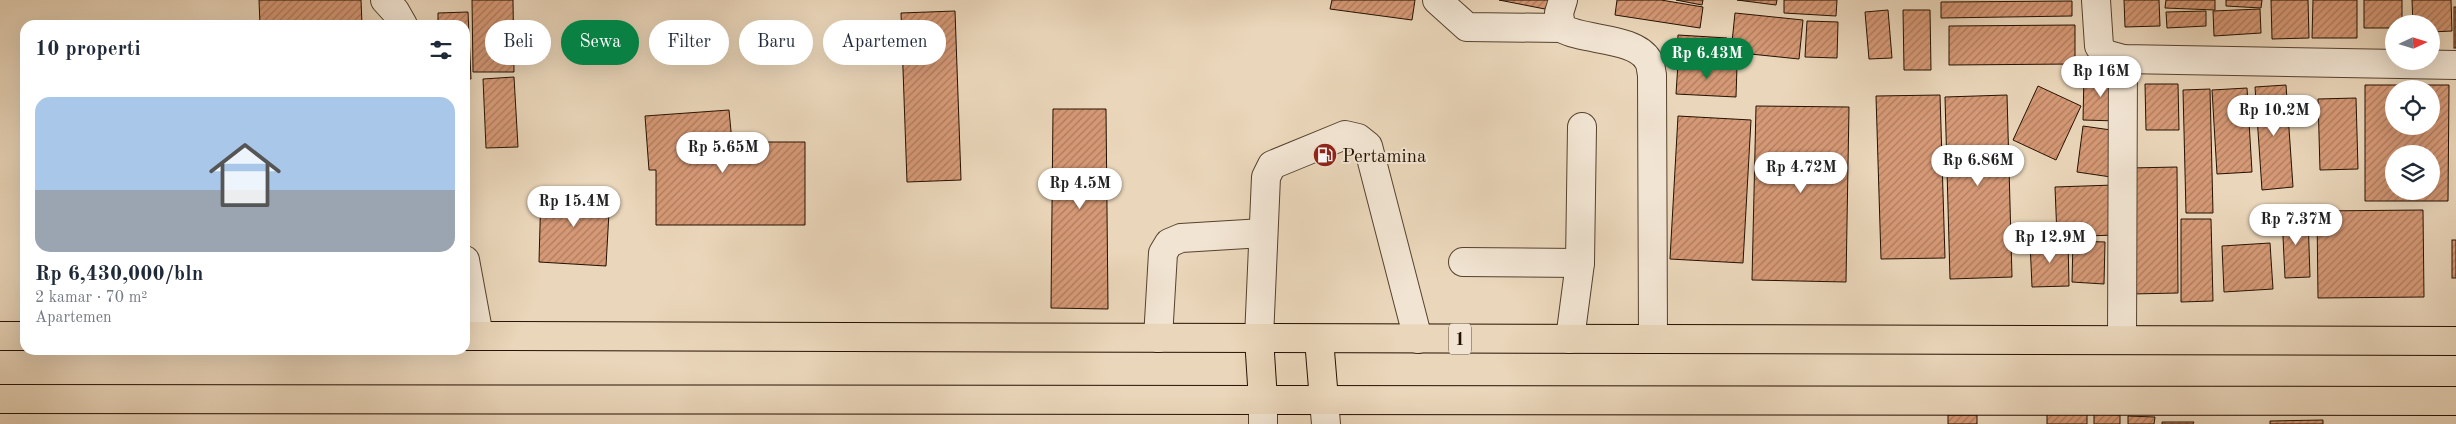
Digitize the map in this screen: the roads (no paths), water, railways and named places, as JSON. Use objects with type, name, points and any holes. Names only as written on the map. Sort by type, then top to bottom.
[{"type":"highway","points":[[0,336],[20,336]]},
{"type":"highway","name":"1","points":[[472,336],[2456,341]]},
{"type":"highway","points":[[1259,338],[1263,412]]},
{"type":"highway","points":[[1319,339],[1324,412]]},
{"type":"highway","points":[[0,399],[1263,412],[2456,401]]},
{"type":"street","points":[[386,0],[396,11],[400,20]]},
{"type":"street","points":[[1437,0],[1467,27],[1561,28],[1571,34],[1636,47],[1648,60],[1652,75],[1653,339]]},
{"type":"street","points":[[1561,28],[1559,13],[1563,0]]},
{"type":"street","points":[[2096,0],[2099,46],[2105,54],[2123,59],[2456,65]]},
{"type":"street","points":[[2122,340],[2123,59]]},
{"type":"street","points":[[1570,339],[1580,263],[1582,126]]},
{"type":"street","points":[[1259,338],[1266,177],[1272,165],[1345,135],[1358,138],[1368,146],[1418,338]]},
{"type":"street","points":[[1158,338],[1163,253],[1169,243],[1181,238],[1264,233]]},
{"type":"street","points":[[1463,262],[1580,263]]},
{"type":"street","points":[[470,314],[472,336]]},
{"type":"place","name":"Pertamina","points":[[1325,155]]}]
